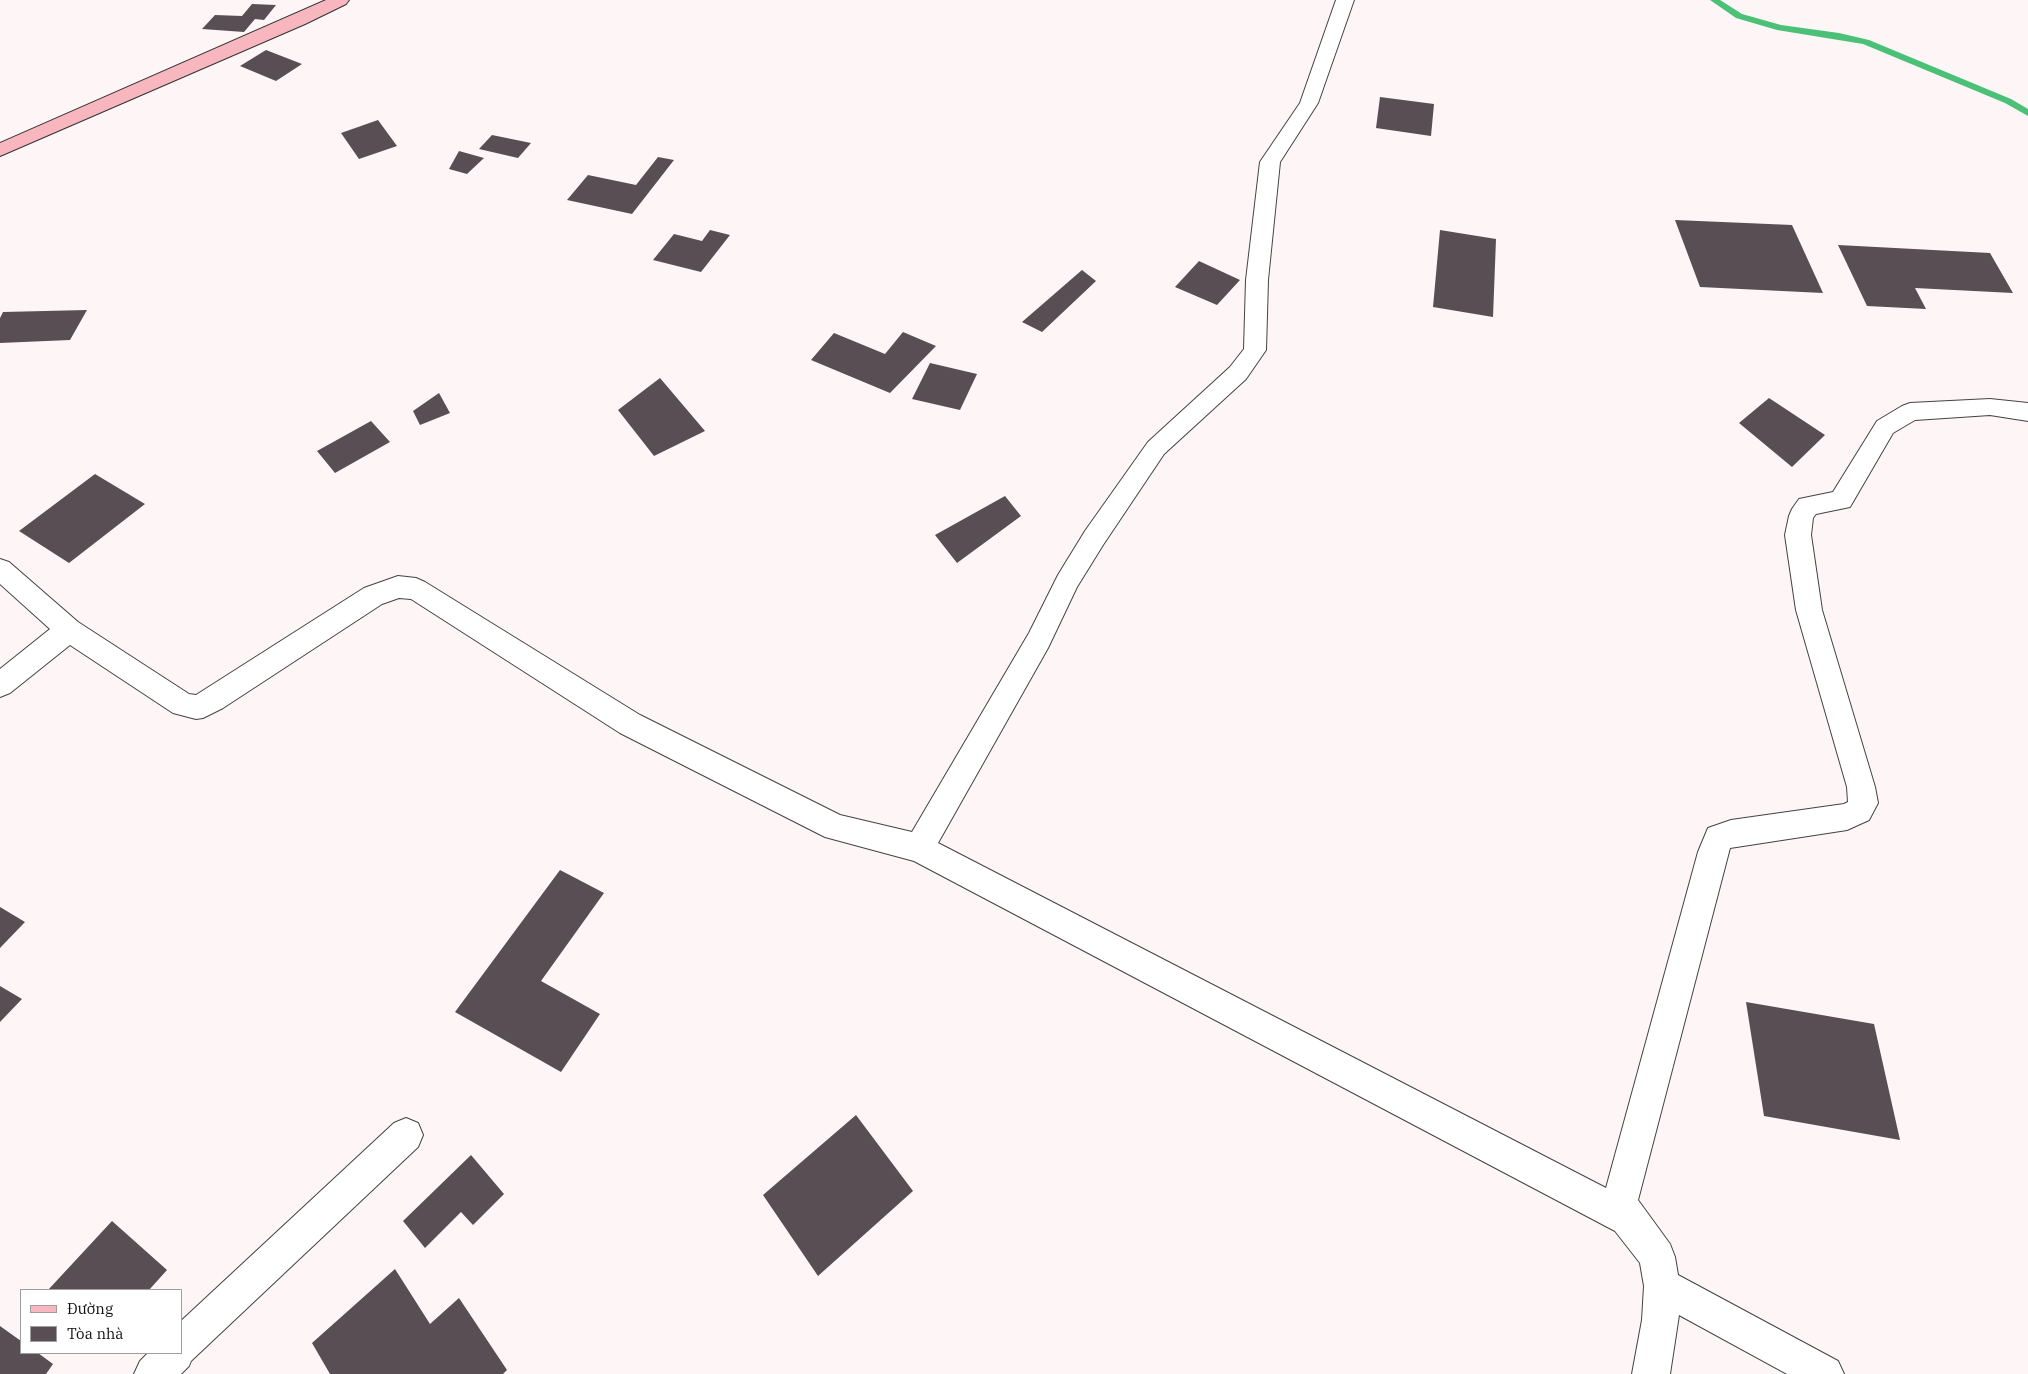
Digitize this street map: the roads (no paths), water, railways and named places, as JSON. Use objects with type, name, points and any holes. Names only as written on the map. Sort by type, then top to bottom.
[{"type":"street","points":[[0,150],[340,0]]},
{"type":"street","points":[[919,848],[1039,640],[1067,582],[1094,538],[1156,448],[1238,373],[1255,350],[1257,280],[1270,162],[1309,103],[1345,0]]},
{"type":"street","points":[[1651,1374],[1660,1320],[1662,1286],[1657,1258],[1645,1238],[1628,1218],[1620,1202],[1713,852],[1719,838],[1731,834],[1847,817],[1859,811],[1863,803],[1861,787],[1809,610],[1798,535],[1800,516],[1808,506],[1842,500],[1870,449],[1885,427],[1910,412],[1990,407],[2028,412]]},
{"type":"street","points":[[0,570],[69,630],[183,705],[196,707],[203,706],[213,700],[373,596],[389,589],[409,588],[416,590],[630,724],[835,827],[919,848],[1628,1218]]},
{"type":"street","points":[[0,685],[69,630]]},
{"type":"street","points":[[182,1347],[406,1135]]},
{"type":"street","points":[[1662,1286],[1825,1374]]},
{"type":"street","points":[[153,1374],[175,1354]]},
{"type":"waterway","points":[[1714,0],[1739,16],[1780,28],[1839,36],[1866,42],[2008,101],[2028,113]]}]
